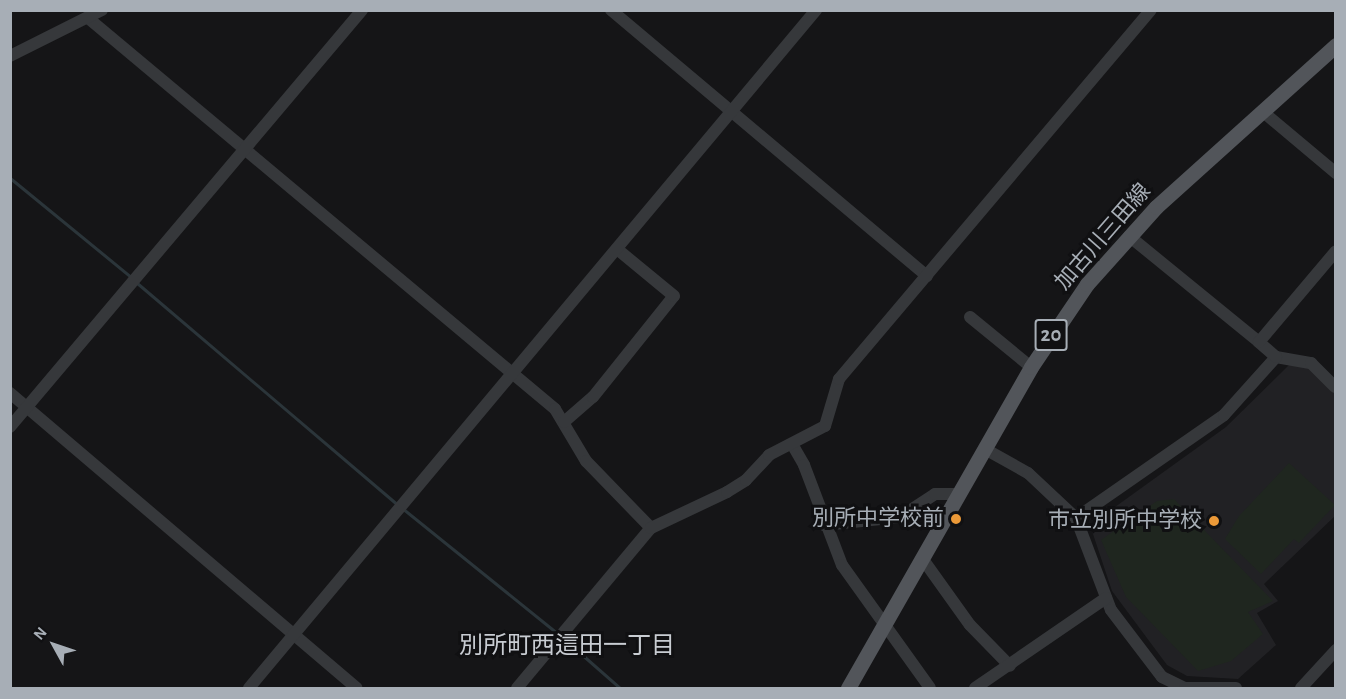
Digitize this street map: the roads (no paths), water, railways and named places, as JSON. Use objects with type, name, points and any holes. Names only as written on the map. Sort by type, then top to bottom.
[{"type":"main road","name":"加古川三田線","points":[[848,688],[1031,367],[1087,284],[1129,236],[1335,45]]},
{"type":"street","points":[[10,56],[102,10]]},
{"type":"street","points":[[10,428],[362,10]]},
{"type":"street","points":[[611,10],[927,276]]},
{"type":"street","points":[[249,688],[816,10]]},
{"type":"street","points":[[517,688],[651,528],[727,492],[746,480],[769,455],[825,426],[839,379],[1147,12]]},
{"type":"street","points":[[88,18],[513,374],[564,422],[586,461],[651,528]]},
{"type":"street","points":[[1262,111],[1335,173]]},
{"type":"street","points":[[1129,236],[1276,357],[1311,363],[1335,387]]},
{"type":"street","points":[[564,422],[593,397],[674,296],[617,249]]},
{"type":"street","points":[[1259,342],[1335,251]]},
{"type":"street","points":[[970,317],[1031,367]]},
{"type":"street","points":[[1076,518],[1224,415],[1276,357]]},
{"type":"street","points":[[10,393],[357,688]]},
{"type":"street","points":[[792,444],[804,465],[824,525],[842,565],[930,688]]},
{"type":"street","points":[[985,449],[1028,473],[1076,518],[1106,598],[1169,687],[1236,688]]},
{"type":"street","points":[[824,525],[900,517],[935,494],[959,494]]},
{"type":"street","points":[[922,558],[970,625],[1010,666]]},
{"type":"street","points":[[975,688],[1106,598]]},
{"type":"street","points":[[1301,688],[1335,650]]},
{"type":"waterway","points":[[10,178],[132,278]]},
{"type":"waterway","points":[[137,283],[397,504]]},
{"type":"waterway","points":[[402,508],[558,634]]},
{"type":"waterway","points":[[563,638],[620,688]]},
{"type":"place","name":"別所中学校前","points":[[956,519]]},
{"type":"place","name":"市立別所中学校","points":[[1214,521]]},
{"type":"district","name":"別所町西這田一丁目","points":[[567,647]]}]
